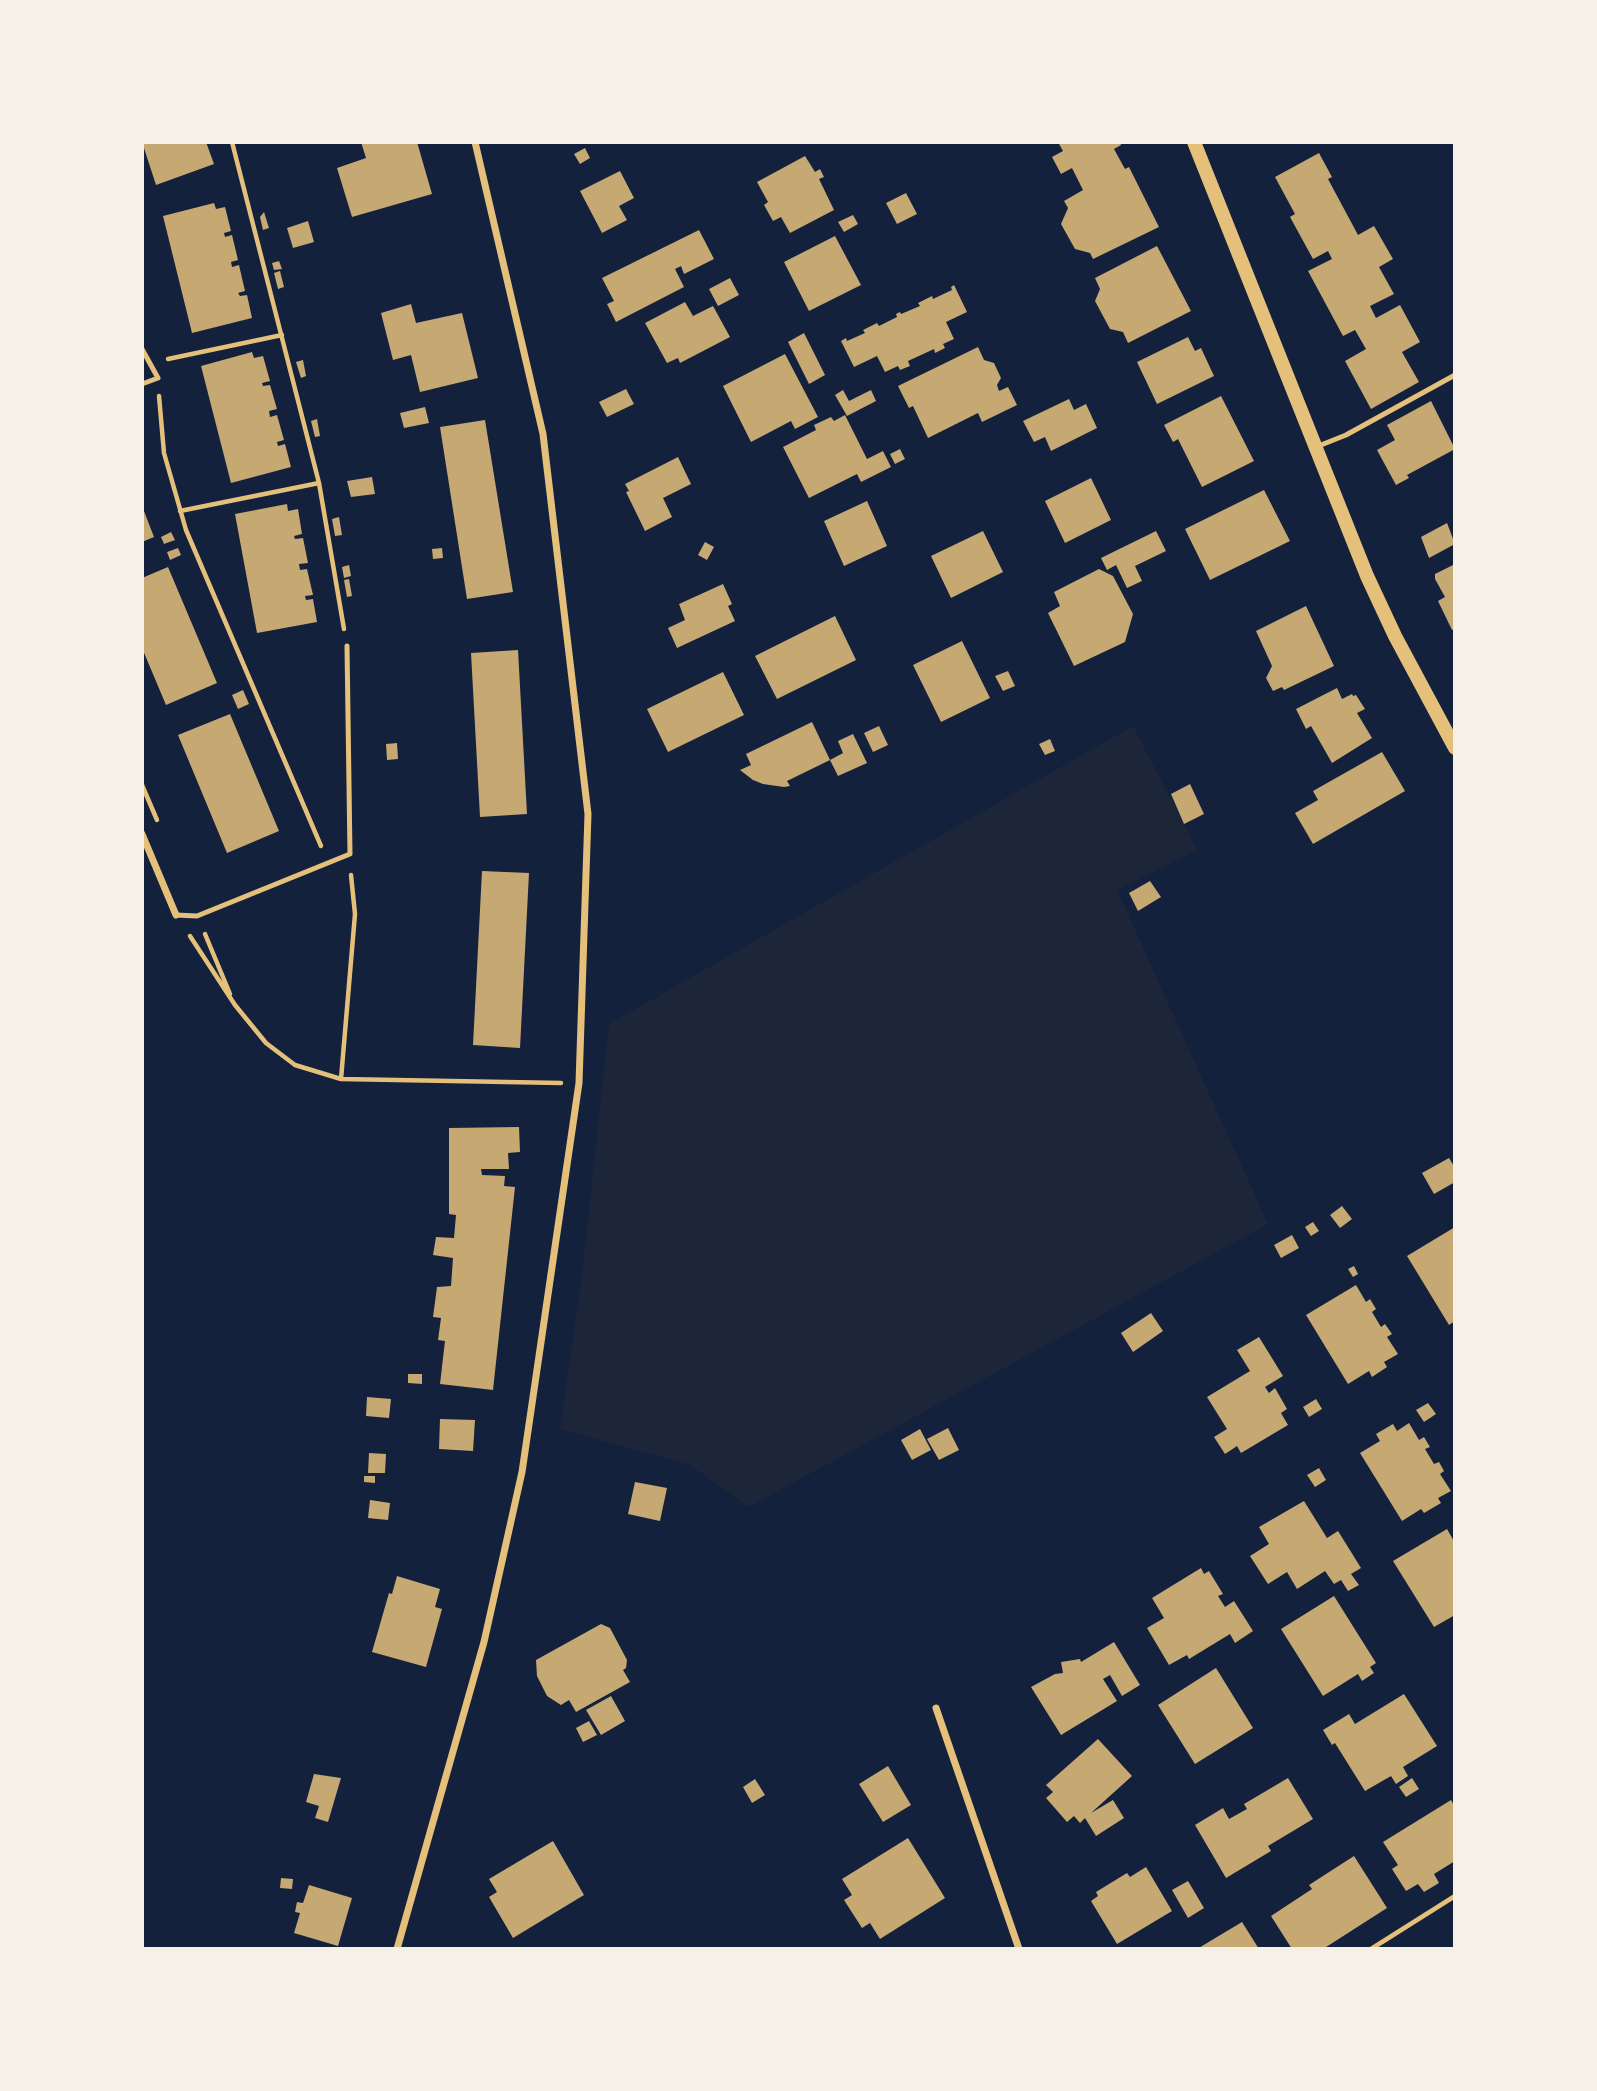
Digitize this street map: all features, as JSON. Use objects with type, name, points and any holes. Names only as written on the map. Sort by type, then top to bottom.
[{"type":"main road","points":[[1194,142],[1367,576],[1418,681],[1455,748]]},
{"type":"street","points":[[397,1949],[484,1642],[522,1472],[579,1083],[588,814],[543,434],[475,142]]},
{"type":"street","points":[[142,834],[176,915]]},
{"type":"street","points":[[936,1708],[1018,1949]]},
{"type":"lane","points":[[142,349],[158,378],[142,384]]},
{"type":"lane","points":[[1316,447],[1346,435],[1455,375]]},
{"type":"lane","points":[[176,915],[197,916],[349,854],[347,646]]},
{"type":"path","points":[[233,142],[319,483],[347,646]]},
{"type":"path","points":[[150,362],[282,335]]},
{"type":"path","points":[[158,378],[164,453],[186,530],[328,862]]},
{"type":"path","points":[[180,511],[319,483]]},
{"type":"path","points":[[341,1079],[355,914],[349,854]]},
{"type":"path","points":[[176,915],[235,1005],[266,1043],[295,1065],[341,1079],[579,1083]]},
{"type":"path","points":[[1371,1949],[1455,1896]]},
{"type":"shaded area","points":[[1133,726],[1197,850],[1117,890],[1268,1224],[749,1507],[690,1465],[560,1429],[581,1283],[609,1024]]},
{"type":"building","points":[[142,142],[206,142],[214,164],[156,185]]},
{"type":"building","points":[[361,142],[417,142],[432,194],[352,217],[337,168],[366,158]]},
{"type":"building","points":[[1058,142],[1120,142],[1121,145],[1114,149],[1125,169],[1129,167],[1159,227],[1093,259],[1090,253],[1075,249],[1061,224],[1068,208],[1064,201],[1083,190],[1072,168],[1061,174],[1052,157],[1063,151]]},
{"type":"building","points":[[585,148],[590,158],[580,164],[574,154]]},
{"type":"building","points":[[1319,153],[1332,177],[1328,179],[1358,235],[1374,226],[1393,259],[1379,267],[1394,294],[1370,306],[1376,318],[1400,305],[1420,342],[1402,352],[1419,382],[1371,409],[1345,361],[1366,349],[1355,330],[1343,336],[1308,271],[1332,259],[1328,251],[1313,259],[1290,217],[1295,214],[1275,177]]},
{"type":"building","points":[[805,156],[815,172],[820,169],[824,177],[819,179],[834,210],[790,233],[781,217],[773,221],[764,205],[768,202],[757,182]]},
{"type":"building","points":[[620,171],[634,198],[619,206],[627,220],[602,233],[580,191]]},
{"type":"building","points":[[906,193],[917,214],[897,224],[886,203]]},
{"type":"building","points":[[214,203],[216,209],[225,207],[231,231],[224,233],[225,237],[232,235],[238,260],[231,262],[232,267],[239,265],[245,291],[238,293],[240,296],[247,295],[252,318],[192,333],[163,216]]},
{"type":"building","points":[[264,212],[269,228],[263,230],[260,217]]},
{"type":"building","points":[[853,215],[858,224],[844,232],[838,222]]},
{"type":"building","points":[[308,221],[314,242],[293,248],[287,228]]},
{"type":"building","points":[[699,230],[714,259],[684,274],[681,266],[675,269],[684,287],[616,322],[607,304],[614,301],[602,278]]},
{"type":"building","points":[[835,236],[861,285],[809,311],[784,262]]},
{"type":"building","points":[[1157,246],[1191,311],[1128,343],[1123,332],[1110,329],[1095,301],[1100,289],[1095,278]]},
{"type":"building","points":[[279,261],[282,269],[274,270],[272,263]]},
{"type":"building","points":[[280,271],[284,287],[278,289],[274,273]]},
{"type":"building","points":[[730,278],[739,295],[718,306],[709,289]]},
{"type":"building","points":[[954,285],[967,312],[946,322],[954,339],[943,344],[945,348],[935,353],[934,349],[908,361],[910,366],[900,370],[898,366],[885,372],[877,356],[854,367],[841,341],[865,333],[863,330],[877,323],[879,326],[897,317],[896,314],[900,312],[901,314],[920,306],[918,303],[952,290]]},
{"type":"building","points":[[685,302],[693,316],[713,306],[730,337],[680,363],[678,358],[667,363],[645,323]]},
{"type":"building","points":[[411,304],[416,323],[462,313],[478,378],[420,392],[411,355],[393,360],[381,313]]},
{"type":"building","points":[[804,333],[825,375],[809,384],[788,342]]},
{"type":"building","points":[[1188,337],[1195,351],[1201,348],[1214,376],[1157,404],[1137,362]]},
{"type":"building","points":[[978,347],[984,360],[994,363],[1001,378],[997,385],[999,391],[1008,387],[1017,405],[982,422],[978,413],[928,438],[913,406],[909,408],[898,386]]},
{"type":"building","points":[[252,352],[254,358],[263,356],[270,381],[262,383],[263,386],[270,385],[277,409],[269,411],[270,417],[277,415],[284,440],[277,442],[278,446],[285,444],[291,467],[231,483],[201,366]]},
{"type":"building","points":[[785,354],[818,417],[795,429],[791,421],[751,442],[723,386]]},
{"type":"building","points":[[303,360],[306,376],[301,378],[296,362]]},
{"type":"building","points":[[626,389],[634,404],[607,417],[599,402]]},
{"type":"building","points":[[843,390],[849,401],[871,390],[876,401],[847,416],[835,395]]},
{"type":"building","points":[[1221,396],[1254,461],[1202,487],[1178,439],[1173,442],[1164,425]]},
{"type":"building","points":[[1069,399],[1074,410],[1086,404],[1097,428],[1051,451],[1045,437],[1034,442],[1023,421]]},
{"type":"building","points":[[1431,401],[1455,449],[1407,475],[1409,478],[1396,485],[1377,450],[1395,440],[1387,425]]},
{"type":"building","points":[[425,407],[429,423],[404,428],[400,413]]},
{"type":"building","points":[[845,415],[867,459],[883,451],[891,467],[861,482],[857,474],[809,498],[783,447],[816,430],[814,425],[831,417],[834,421]]},
{"type":"building","points":[[317,419],[320,436],[315,437],[311,421]]},
{"type":"building","points":[[485,420],[513,592],[467,599],[440,427]]},
{"type":"building","points":[[900,449],[905,459],[895,464],[890,454]]},
{"type":"building","points":[[678,457],[691,484],[663,498],[672,517],[645,531],[626,492],[629,491],[625,484]]},
{"type":"building","points":[[372,477],[375,494],[351,497],[347,481]]},
{"type":"building","points":[[1091,478],[1111,520],[1065,543],[1045,501]]},
{"type":"building","points":[[1264,490],[1290,541],[1210,580],[1185,529]]},
{"type":"building","points":[[867,501],[887,546],[844,566],[824,521]]},
{"type":"building","points":[[287,504],[288,511],[298,509],[302,534],[294,536],[295,539],[303,538],[308,563],[299,564],[300,570],[307,569],[313,595],[305,596],[306,600],[313,599],[317,622],[257,633],[235,514]]},
{"type":"building","points":[[142,506],[154,537],[142,542]]},
{"type":"building","points":[[339,517],[342,535],[335,536],[332,519]]},
{"type":"building","points":[[1447,523],[1455,544],[1429,558],[1421,537]]},
{"type":"building","points":[[983,531],[1003,572],[951,598],[931,556]]},
{"type":"building","points":[[1156,531],[1166,551],[1135,566],[1142,581],[1127,588],[1116,565],[1107,570],[1101,558]]},
{"type":"building","points":[[171,532],[175,540],[164,544],[161,537]]},
{"type":"building","points":[[705,542],[714,547],[707,560],[698,555]]},
{"type":"building","points":[[178,548],[181,555],[170,560],[167,552]]},
{"type":"building","points":[[442,548],[443,558],[433,559],[432,549]]},
{"type":"building","points":[[1455,564],[1455,628],[1452,630],[1438,601],[1445,597],[1435,574]]},
{"type":"building","points":[[349,565],[351,576],[344,578],[342,567]]},
{"type":"building","points":[[168,567],[217,683],[166,705],[142,648],[142,578]]},
{"type":"building","points":[[1099,569],[1113,576],[1133,614],[1125,642],[1074,666],[1048,613],[1060,606],[1054,592]]},
{"type":"building","points":[[349,579],[352,596],[347,597],[344,580]]},
{"type":"building","points":[[723,584],[732,604],[728,606],[735,621],[677,648],[668,628],[685,620],[679,604]]},
{"type":"building","points":[[1306,606],[1334,666],[1284,690],[1282,687],[1273,691],[1266,678],[1272,666],[1256,631]]},
{"type":"building","points":[[835,616],[856,660],[777,699],[755,656]]},
{"type":"building","points":[[962,641],[990,698],[941,722],[913,665]]},
{"type":"building","points":[[518,650],[527,814],[480,817],[471,653]]},
{"type":"building","points":[[1008,671],[1015,686],[1003,691],[995,676]]},
{"type":"building","points":[[723,672],[744,715],[668,752],[647,709]]},
{"type":"building","points":[[1337,688],[1342,699],[1356,695],[1365,709],[1357,713],[1372,738],[1332,763],[1311,726],[1306,729],[1296,709]]},
{"type":"building","points":[[243,690],[249,704],[238,709],[232,695]]},
{"type":"building","points":[[230,714],[279,831],[227,853],[178,735]]},
{"type":"building","points":[[812,722],[830,760],[787,781],[790,786],[784,787],[763,784],[740,770],[751,765],[746,754]]},
{"type":"building","points":[[879,726],[888,745],[873,752],[864,733]]},
{"type":"building","points":[[853,734],[867,763],[838,776],[830,760],[843,753],[838,741]]},
{"type":"building","points":[[1050,739],[1055,751],[1045,755],[1039,744]]},
{"type":"building","points":[[397,743],[398,759],[387,760],[386,744]]},
{"type":"building","points":[[1382,752],[1405,791],[1313,844],[1295,813],[1318,800],[1313,791]]},
{"type":"building","points":[[1190,784],[1204,814],[1184,824],[1171,794]]},
{"type":"building","points":[[482,871],[529,873],[520,1048],[473,1045]]},
{"type":"building","points":[[1150,881],[1161,897],[1138,911],[1129,893]]},
{"type":"building","points":[[519,1127],[520,1152],[508,1153],[509,1169],[481,1169],[482,1175],[505,1176],[504,1186],[515,1187],[493,1390],[440,1384],[445,1341],[438,1340],[441,1318],[433,1317],[437,1287],[451,1286],[453,1258],[433,1255],[436,1237],[454,1238],[456,1215],[449,1214],[449,1128]]},
{"type":"building","points":[[1449,1158],[1455,1168],[1455,1182],[1434,1194],[1422,1173]]},
{"type":"building","points":[[1342,1206],[1352,1219],[1340,1228],[1330,1215]]},
{"type":"building","points":[[1313,1222],[1319,1231],[1311,1236],[1305,1227]]},
{"type":"building","points":[[1455,1227],[1455,1321],[1449,1325],[1407,1256]]},
{"type":"building","points":[[1292,1235],[1299,1248],[1281,1258],[1274,1245]]},
{"type":"building","points":[[1354,1266],[1358,1274],[1353,1277],[1348,1269]]},
{"type":"building","points":[[1356,1285],[1366,1302],[1370,1299],[1376,1309],[1372,1312],[1381,1327],[1385,1324],[1392,1334],[1387,1337],[1398,1354],[1384,1362],[1387,1367],[1372,1377],[1369,1371],[1348,1384],[1306,1315]]},
{"type":"building","points":[[1151,1313],[1163,1331],[1133,1352],[1121,1333]]},
{"type":"building","points":[[1259,1337],[1283,1376],[1265,1387],[1269,1393],[1275,1388],[1287,1409],[1281,1413],[1288,1425],[1241,1453],[1237,1446],[1225,1454],[1214,1437],[1227,1429],[1207,1397],[1250,1371],[1237,1350]]},
{"type":"building","points":[[408,1374],[422,1374],[422,1384],[408,1383]]},
{"type":"building","points":[[367,1397],[391,1399],[389,1418],[366,1416]]},
{"type":"building","points":[[1316,1399],[1322,1409],[1309,1417],[1303,1407]]},
{"type":"building","points":[[1428,1403],[1436,1414],[1424,1422],[1416,1410]]},
{"type":"building","points":[[440,1419],[475,1420],[473,1451],[439,1449]]},
{"type":"building","points":[[1409,1423],[1419,1440],[1424,1437],[1430,1447],[1425,1449],[1434,1464],[1439,1462],[1444,1471],[1440,1474],[1451,1491],[1438,1498],[1441,1503],[1424,1513],[1421,1509],[1402,1521],[1360,1453],[1380,1441],[1376,1434],[1393,1424],[1397,1431]]},
{"type":"building","points":[[948,1428],[959,1450],[939,1460],[927,1439]]},
{"type":"building","points":[[920,1429],[931,1450],[912,1460],[901,1440]]},
{"type":"building","points":[[369,1453],[386,1454],[385,1473],[368,1473]]},
{"type":"building","points":[[1319,1468],[1326,1480],[1315,1487],[1307,1475]]},
{"type":"building","points":[[364,1476],[375,1476],[375,1483],[364,1482]]},
{"type":"building","points":[[635,1482],[667,1488],[660,1521],[628,1514]]},
{"type":"building","points":[[370,1500],[390,1503],[388,1520],[368,1518]]},
{"type":"building","points":[[1304,1501],[1327,1538],[1338,1531],[1361,1568],[1351,1574],[1359,1585],[1348,1591],[1341,1580],[1334,1584],[1325,1571],[1297,1589],[1287,1572],[1268,1584],[1250,1556],[1269,1544],[1259,1527]]},
{"type":"building","points":[[1447,1529],[1455,1543],[1455,1615],[1434,1627],[1393,1561]]},
{"type":"building","points":[[1201,1568],[1204,1574],[1209,1571],[1223,1594],[1218,1596],[1225,1607],[1234,1601],[1253,1631],[1235,1643],[1230,1634],[1189,1659],[1187,1655],[1169,1665],[1147,1628],[1164,1618],[1152,1598]]},
{"type":"building","points":[[397,1576],[440,1589],[435,1607],[442,1609],[426,1667],[372,1652],[389,1593],[392,1594]]},
{"type":"building","points":[[1334,1596],[1376,1663],[1370,1667],[1374,1673],[1362,1681],[1358,1674],[1323,1696],[1281,1629]]},
{"type":"building","points":[[601,1624],[610,1628],[627,1660],[623,1670],[630,1682],[576,1712],[569,1700],[561,1705],[547,1696],[537,1676],[536,1660]]},
{"type":"building","points":[[1114,1642],[1140,1685],[1122,1696],[1110,1675],[1103,1679],[1117,1701],[1061,1735],[1031,1687],[1055,1674],[1063,1673],[1061,1662],[1080,1659],[1081,1662]]},
{"type":"building","points":[[1216,1668],[1253,1728],[1195,1764],[1158,1705]]},
{"type":"building","points":[[1404,1694],[1437,1746],[1403,1767],[1408,1776],[1396,1784],[1391,1776],[1365,1791],[1335,1743],[1332,1745],[1323,1730],[1349,1714],[1355,1724]]},
{"type":"building","points":[[611,1696],[625,1721],[601,1735],[586,1710]]},
{"type":"building","points":[[589,1721],[597,1735],[583,1742],[576,1728]]},
{"type":"building","points":[[1098,1739],[1132,1776],[1091,1813],[1113,1800],[1124,1818],[1096,1836],[1085,1818],[1080,1823],[1074,1816],[1067,1822],[1046,1798],[1053,1792],[1046,1785]]},
{"type":"building","points":[[888,1766],[911,1805],[883,1822],[859,1784]]},
{"type":"building","points":[[314,1774],[341,1778],[328,1822],[315,1818],[319,1806],[306,1802]]},
{"type":"building","points":[[1288,1778],[1313,1819],[1268,1846],[1271,1851],[1226,1878],[1195,1825],[1223,1808],[1229,1819],[1247,1809],[1244,1804]]},
{"type":"building","points":[[1412,1778],[1419,1789],[1406,1797],[1399,1787]]},
{"type":"building","points":[[755,1779],[765,1795],[752,1803],[743,1787]]},
{"type":"building","points":[[1451,1800],[1455,1807],[1455,1861],[1434,1874],[1439,1883],[1424,1892],[1418,1884],[1406,1891],[1392,1869],[1398,1865],[1383,1842]]},
{"type":"building","points":[[908,1838],[945,1898],[880,1939],[870,1923],[862,1928],[844,1900],[852,1895],[842,1879]]},
{"type":"building","points":[[553,1841],[584,1895],[513,1938],[489,1897],[497,1892],[489,1879]]},
{"type":"building","points":[[1354,1856],[1387,1908],[1323,1949],[1292,1949],[1271,1916],[1312,1889],[1309,1885]]},
{"type":"building","points":[[1146,1867],[1172,1911],[1117,1944],[1091,1901],[1098,1896],[1096,1892],[1127,1873],[1130,1877]]},
{"type":"building","points":[[281,1878],[293,1879],[292,1889],[280,1888]]},
{"type":"building","points":[[1188,1881],[1204,1908],[1188,1918],[1172,1890]]},
{"type":"building","points":[[309,1885],[352,1898],[338,1946],[294,1933],[300,1913],[295,1912],[297,1902],[303,1903]]},
{"type":"building","points":[[1242,1922],[1259,1949],[1197,1949]]}]
